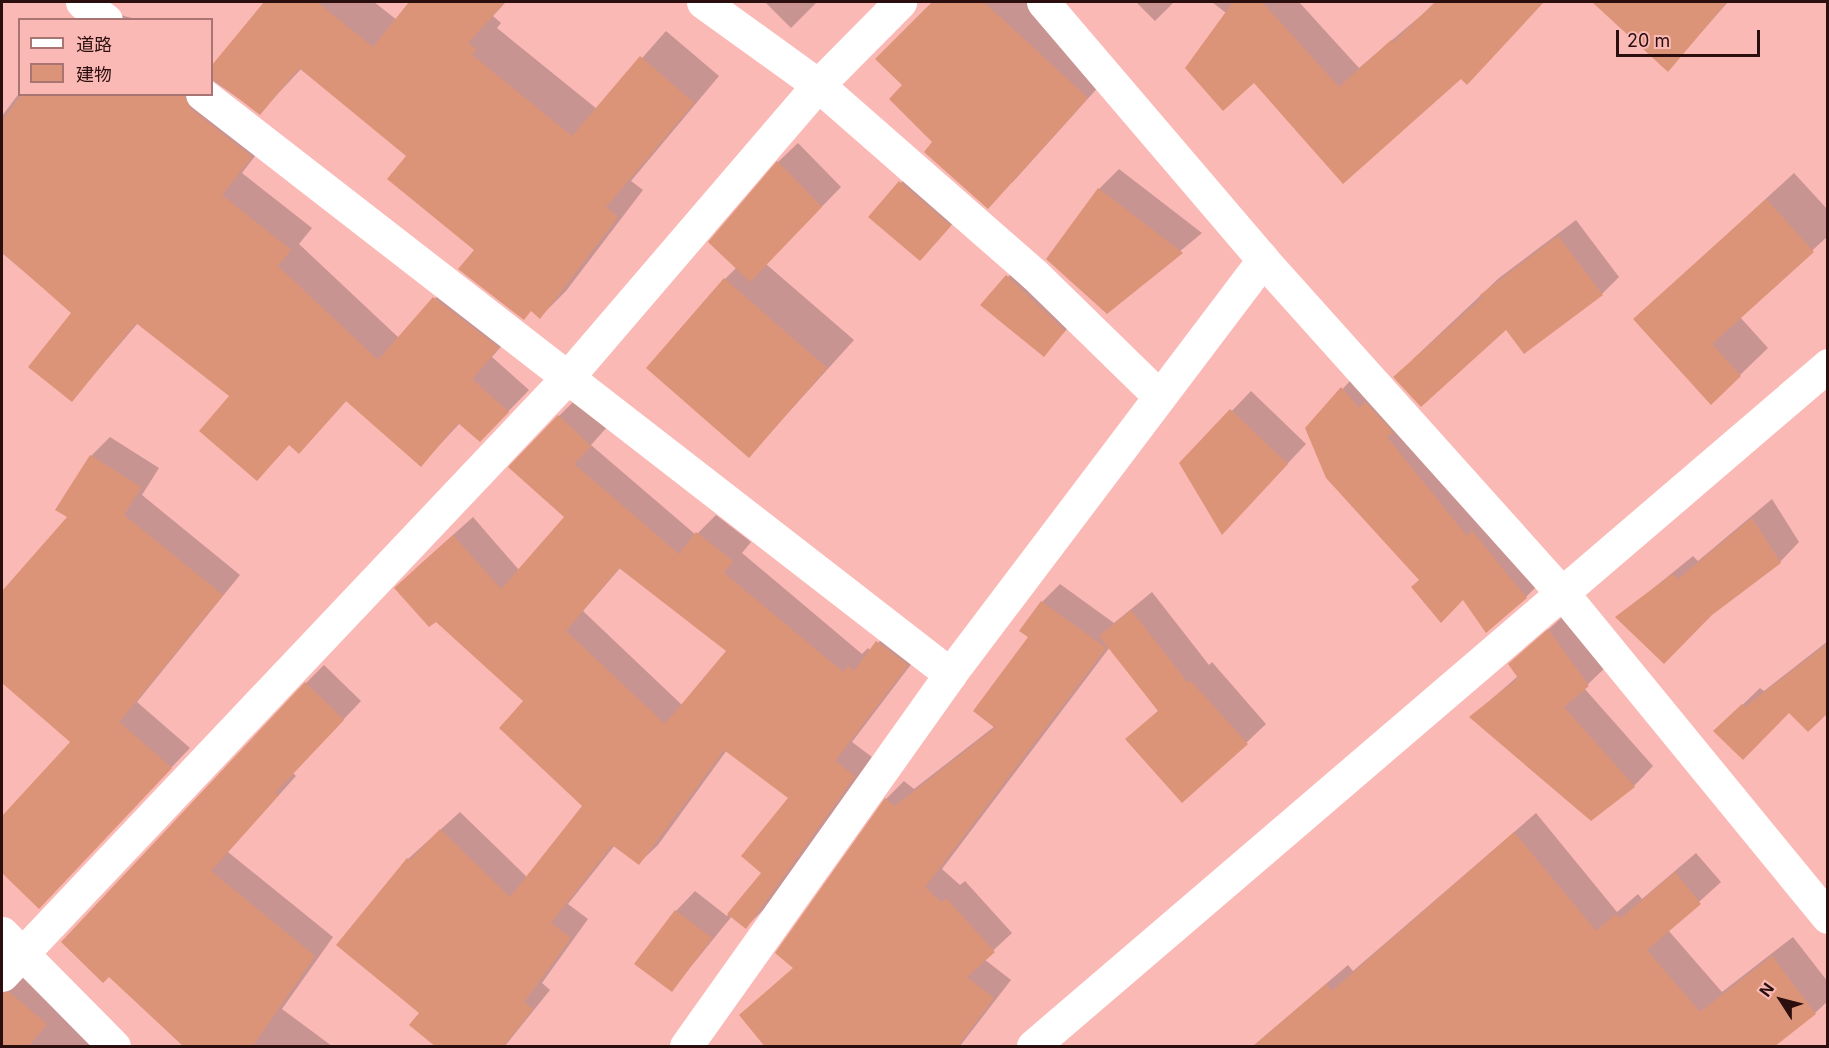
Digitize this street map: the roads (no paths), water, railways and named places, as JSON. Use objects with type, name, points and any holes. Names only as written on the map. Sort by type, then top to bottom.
[{"type":"street","points":[[82,2],[102,18]]},
{"type":"street","points":[[702,2],[818,85],[1034,274],[1159,396]]},
{"type":"street","points":[[114,1047],[9,954],[43,930],[566,379],[818,85],[900,2]]},
{"type":"street","points":[[1043,2],[1263,260],[1564,595],[1827,917]]},
{"type":"street","points":[[205,96],[566,379],[950,674]]},
{"type":"street","points":[[686,1047],[950,674],[1263,260]]},
{"type":"street","points":[[1033,1047],[1564,595],[1827,365]]}]
